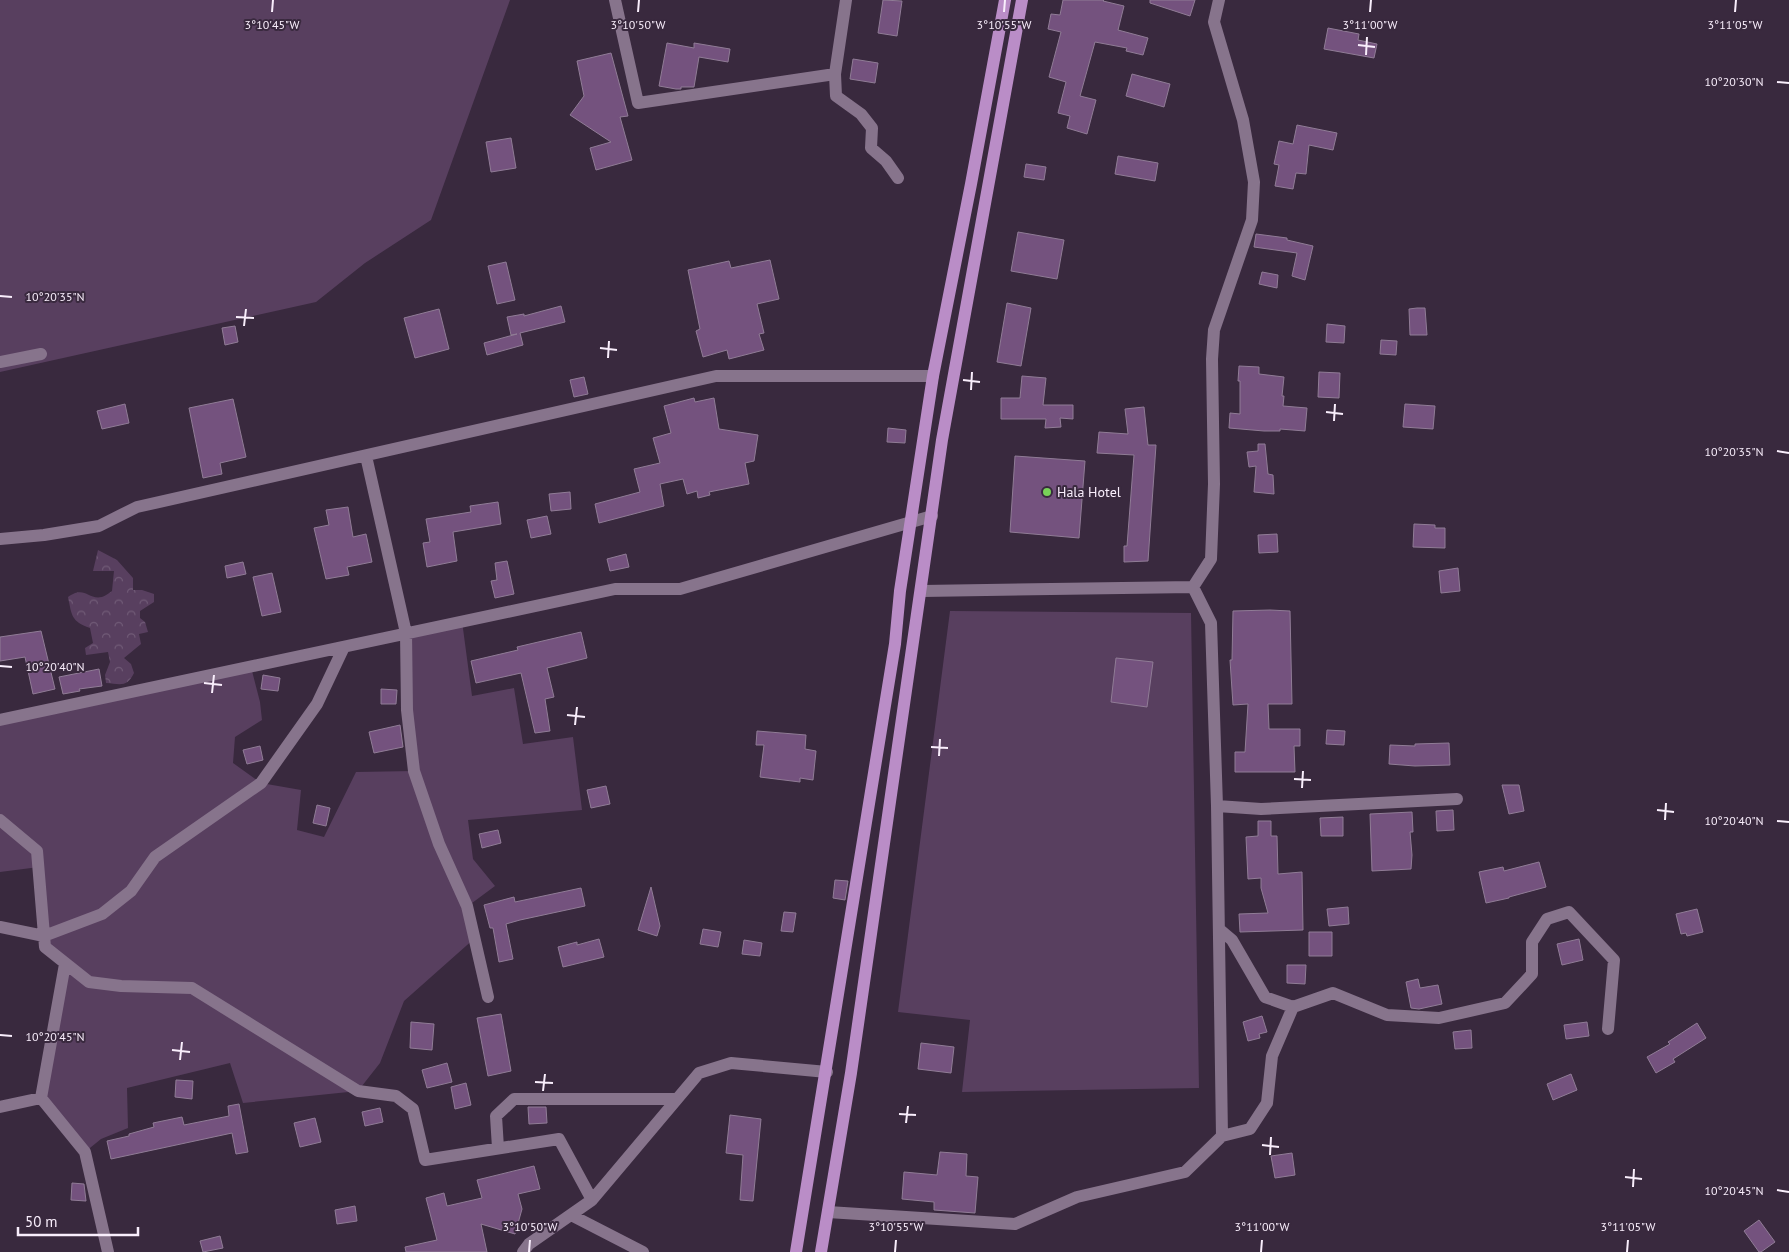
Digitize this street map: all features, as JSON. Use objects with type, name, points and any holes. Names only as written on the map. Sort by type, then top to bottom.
[{"type":"main road","points":[[796,1252],[827,1072],[895,644],[910,523],[933,376],[1005,0]]},
{"type":"main road","points":[[821,1252],[851,1073],[922,591],[942,440],[1022,0]]},
{"type":"main road","points":[[876,761],[896,763]]},
{"type":"street","points":[[615,0],[638,104],[835,74]]},
{"type":"street","points":[[846,0],[835,74],[836,96],[861,114],[872,128],[871,148],[886,161],[898,178]]},
{"type":"street","points":[[1193,587],[1211,559],[1214,484],[1212,358],[1214,330],[1252,220],[1254,182],[1243,120],[1214,22],[1219,0]]},
{"type":"street","points":[[0,362],[41,354]]},
{"type":"street","points":[[0,539],[44,535],[99,526],[137,507],[716,376],[933,376]]},
{"type":"street","points":[[366,456],[406,633],[407,710],[414,771],[439,844],[468,906],[488,997]]},
{"type":"street","points":[[0,720],[615,589],[680,589],[932,516]]},
{"type":"street","points":[[922,591],[1193,587]]},
{"type":"street","points":[[1193,587],[1211,623],[1217,806],[1222,1136]]},
{"type":"street","points":[[0,927],[44,936],[102,914],[131,891],[155,857],[261,783],[317,704],[344,647]]},
{"type":"street","points":[[1217,806],[1261,809],[1457,798]]},
{"type":"street","points":[[0,820],[37,851],[44,946],[89,982],[121,986],[192,988],[358,1090],[396,1096],[412,1109],[425,1160],[559,1139],[592,1200]]},
{"type":"street","points":[[1219,929],[1232,940],[1265,998],[1293,1007],[1333,993],[1386,1015],[1439,1018],[1505,1003],[1532,974],[1532,942],[1547,919],[1570,912],[1614,960],[1608,1029]]},
{"type":"street","points":[[66,964],[41,1098],[85,1152],[108,1252]]},
{"type":"street","points":[[828,1212],[1015,1224],[1077,1197],[1185,1172],[1222,1136],[1250,1129],[1267,1104],[1272,1056],[1293,1007]]},
{"type":"street","points":[[524,1252],[529,1244],[592,1200],[699,1074],[731,1063],[827,1072]]},
{"type":"street","points":[[0,1107],[41,1098]]},
{"type":"street","points":[[498,1148],[496,1116],[514,1099],[677,1099]]},
{"type":"street","points":[[571,1214],[643,1252]]},
{"type":"green space","points":[[0,0],[510,0],[431,220],[365,263],[316,302],[0,372]]},
{"type":"green space","points":[[98,550],[117,560],[133,578],[133,590],[142,590],[154,594],[154,602],[140,611],[140,618],[145,622],[148,632],[139,634],[141,644],[124,658],[131,664],[134,673],[129,681],[123,684],[106,683],[105,675],[110,662],[108,652],[86,655],[85,648],[93,643],[90,628],[79,623],[73,617],[70,609],[68,597],[78,592],[93,597],[102,597],[112,591],[114,571],[93,571]]},
{"type":"green space","points":[[950,611],[1191,613],[1199,1088],[962,1092],[970,1020],[898,1012]]},
{"type":"green space","points":[[462,621],[472,696],[514,688],[523,744],[573,737],[582,810],[468,820],[473,859],[495,886],[468,906],[475,938],[404,1001],[380,1063],[358,1091],[243,1103],[230,1063],[127,1088],[128,1128],[101,1139],[85,1152],[41,1098],[65,964],[45,947],[39,867],[0,872],[0,720],[251,667],[260,702],[262,720],[235,737],[233,763],[261,783],[301,790],[297,830],[324,837],[356,772],[414,771],[406,633]]},
{"type":"building","points":[[883,0],[902,1],[897,36],[878,33]]},
{"type":"building","points":[[1063,0],[1104,0],[1124,6],[1118,30],[1148,38],[1143,55],[1126,51],[1127,48],[1095,42],[1080,96],[1096,100],[1087,134],[1067,128],[1070,116],[1058,113],[1066,82],[1049,77],[1061,32],[1048,29],[1051,14],[1060,15]]},
{"type":"building","points":[[1150,0],[1195,0],[1190,16],[1150,3]]},
{"type":"building","points":[[1328,28],[1359,34],[1358,40],[1377,44],[1374,58],[1324,49]]},
{"type":"building","points":[[667,43],[694,48],[694,43],[730,49],[728,62],[699,57],[694,87],[676,89],[659,86]]},
{"type":"building","points":[[611,53],[628,116],[620,117],[632,160],[596,170],[590,148],[611,142],[570,115],[584,96],[577,61]]},
{"type":"building","points":[[853,59],[878,63],[875,83],[850,79]]},
{"type":"building","points":[[1132,74],[1170,84],[1164,107],[1126,96]]},
{"type":"building","points":[[1297,125],[1337,133],[1333,150],[1309,145],[1306,174],[1296,173],[1293,189],[1275,186],[1279,165],[1274,164],[1279,141],[1293,144]]},
{"type":"building","points":[[511,138],[516,168],[491,172],[486,142]]},
{"type":"building","points":[[1118,156],[1158,163],[1155,181],[1115,174]]},
{"type":"building","points":[[1026,164],[1046,167],[1044,180],[1024,177]]},
{"type":"building","points":[[1018,232],[1064,240],[1057,279],[1011,271]]},
{"type":"building","points":[[1256,234],[1287,238],[1287,240],[1313,246],[1305,280],[1292,276],[1297,253],[1254,247]]},
{"type":"building","points":[[770,260],[779,299],[757,304],[764,333],[759,334],[764,350],[729,359],[727,350],[703,357],[696,331],[700,329],[688,270],[729,261],[731,268]]},
{"type":"building","points":[[506,262],[515,300],[497,304],[488,266]]},
{"type":"building","points":[[1262,272],[1278,275],[1277,288],[1259,284]]},
{"type":"building","points":[[1007,303],[1031,308],[1021,366],[997,362]]},
{"type":"building","points":[[561,306],[565,322],[520,333],[523,345],[487,355],[484,343],[517,334],[511,335],[507,317],[524,314],[524,316]]},
{"type":"building","points":[[1425,308],[1427,335],[1410,335],[1409,309]]},
{"type":"building","points":[[439,309],[449,349],[415,358],[404,318]]},
{"type":"building","points":[[1327,324],[1345,326],[1344,343],[1326,342]]},
{"type":"building","points":[[235,326],[238,342],[225,345],[222,328]]},
{"type":"building","points":[[1381,340],[1397,341],[1396,355],[1380,354]]},
{"type":"building","points":[[1239,366],[1259,367],[1259,374],[1284,377],[1283,406],[1307,408],[1305,431],[1280,429],[1280,431],[1264,431],[1229,428],[1230,413],[1240,414]]},
{"type":"building","points":[[1319,372],[1340,373],[1339,398],[1318,397]]},
{"type":"building","points":[[1022,376],[1046,378],[1043,405],[1073,405],[1073,419],[1060,418],[1061,427],[1045,428],[1046,419],[1001,419],[1001,398],[1020,398]]},
{"type":"building","points":[[584,377],[588,394],[574,397],[570,380]]},
{"type":"building","points":[[694,398],[695,402],[714,398],[719,429],[758,435],[754,461],[745,463],[749,484],[709,492],[710,495],[698,498],[697,491],[687,494],[683,479],[660,484],[664,506],[599,523],[595,504],[640,492],[634,469],[660,463],[653,438],[671,433],[664,406]]},
{"type":"building","points":[[233,399],[246,457],[220,463],[222,474],[203,478],[189,408]]},
{"type":"building","points":[[125,404],[129,423],[102,429],[97,411]]},
{"type":"building","points":[[1405,404],[1435,406],[1433,429],[1403,427]]},
{"type":"building","points":[[1144,407],[1148,445],[1156,445],[1148,561],[1124,562],[1134,455],[1097,453],[1099,432],[1128,434],[1125,409]]},
{"type":"building","points":[[888,428],[906,430],[905,443],[887,442]]},
{"type":"building","points":[[1258,444],[1265,444],[1268,474],[1273,475],[1274,494],[1254,492],[1256,466],[1249,467],[1247,452],[1258,451]]},
{"type":"building","points":[[1015,456],[1085,461],[1079,538],[1010,532]]},
{"type":"building","points":[[570,492],[571,509],[551,511],[549,494]]},
{"type":"building","points":[[498,502],[501,524],[453,532],[457,561],[427,567],[423,543],[430,542],[426,519],[471,512],[470,506]]},
{"type":"building","points":[[348,507],[353,537],[366,534],[372,562],[347,567],[349,575],[326,579],[314,528],[329,525],[326,510]]},
{"type":"building","points":[[547,516],[551,534],[531,538],[527,520]]},
{"type":"building","points":[[1414,524],[1435,525],[1435,528],[1445,528],[1445,548],[1413,547]]},
{"type":"building","points":[[1277,534],[1278,552],[1259,553],[1258,535]]},
{"type":"building","points":[[626,554],[629,567],[610,571],[607,559]]},
{"type":"building","points":[[507,561],[514,594],[495,598],[491,581],[497,580],[495,563]]},
{"type":"building","points":[[243,562],[246,574],[227,578],[225,566]]},
{"type":"building","points":[[1458,568],[1460,591],[1441,593],[1439,571]]},
{"type":"building","points":[[272,573],[281,612],[262,616],[253,577]]},
{"type":"building","points":[[1233,611],[1290,611],[1292,704],[1268,704],[1269,729],[1300,729],[1300,746],[1294,746],[1295,772],[1235,772],[1235,752],[1245,752],[1248,704],[1233,705],[1230,660],[1232,660]]},
{"type":"building","points":[[41,631],[55,689],[33,694],[25,657],[0,661],[0,637]]},
{"type":"building","points":[[581,632],[587,658],[547,668],[554,697],[545,699],[550,731],[535,733],[521,673],[476,683],[471,661],[518,650],[517,647]]},
{"type":"building","points":[[1116,658],[1153,662],[1147,707],[1111,702]]},
{"type":"building","points":[[99,669],[102,686],[79,689],[80,691],[63,694],[59,677]]},
{"type":"building","points":[[263,675],[280,678],[278,691],[261,689]]},
{"type":"building","points":[[381,689],[397,690],[396,704],[381,704]]},
{"type":"building","points":[[400,725],[403,747],[374,753],[369,732]]},
{"type":"building","points":[[1327,730],[1345,731],[1344,745],[1326,744]]},
{"type":"building","points":[[757,731],[806,735],[805,749],[816,751],[813,780],[800,778],[800,782],[760,777],[764,745],[756,745]]},
{"type":"building","points":[[1449,743],[1450,765],[1415,766],[1389,764],[1390,745],[1415,746],[1415,744]]},
{"type":"building","points":[[260,746],[263,760],[247,764],[243,750]]},
{"type":"building","points":[[1502,785],[1519,785],[1524,811],[1509,814]]},
{"type":"building","points":[[606,786],[610,804],[591,808],[587,790]]},
{"type":"building","points":[[317,805],[330,808],[326,826],[313,823]]},
{"type":"building","points":[[1453,810],[1454,830],[1437,831],[1436,811]]},
{"type":"building","points":[[1412,812],[1413,832],[1410,832],[1411,869],[1372,871],[1370,814]]},
{"type":"building","points":[[1343,817],[1343,836],[1321,836],[1320,818]]},
{"type":"building","points":[[1258,821],[1271,821],[1271,836],[1277,836],[1278,874],[1302,872],[1303,930],[1240,932],[1239,914],[1268,913],[1261,888],[1261,878],[1248,879],[1246,837],[1258,836]]},
{"type":"building","points":[[498,830],[501,843],[482,848],[479,834]]},
{"type":"building","points":[[1539,862],[1546,887],[1486,903],[1479,872],[1503,867],[1504,871]]},
{"type":"building","points":[[835,880],[848,881],[845,900],[833,898]]},
{"type":"building","points":[[651,887],[660,926],[657,936],[638,930]]},
{"type":"building","points":[[581,888],[585,906],[506,924],[513,959],[499,962],[493,928],[490,928],[484,905],[514,897],[515,902]]},
{"type":"building","points":[[1348,907],[1349,924],[1329,926],[1327,909]]},
{"type":"building","points":[[1697,909],[1703,932],[1687,936],[1686,933],[1681,934],[1676,914]]},
{"type":"building","points":[[784,912],[796,913],[793,932],[781,931]]},
{"type":"building","points":[[703,929],[721,932],[718,947],[700,944]]},
{"type":"building","points":[[1309,932],[1332,932],[1332,956],[1309,956]]},
{"type":"building","points":[[599,939],[604,957],[563,967],[558,947],[577,942],[577,945]]},
{"type":"building","points":[[1579,939],[1583,960],[1562,965],[1557,944]]},
{"type":"building","points":[[744,940],[762,943],[760,956],[742,954]]},
{"type":"building","points":[[1287,965],[1306,965],[1305,984],[1287,983]]},
{"type":"building","points":[[1418,979],[1420,988],[1438,985],[1442,1004],[1419,1009],[1411,1008],[1406,982]]},
{"type":"building","points":[[501,1014],[511,1071],[488,1076],[477,1018]]},
{"type":"building","points":[[1262,1016],[1267,1032],[1259,1034],[1260,1038],[1248,1041],[1243,1022]]},
{"type":"building","points":[[411,1022],[434,1024],[432,1050],[410,1048]]},
{"type":"building","points":[[1587,1022],[1589,1036],[1566,1039],[1564,1025]]},
{"type":"building","points":[[1697,1023],[1706,1038],[1673,1059],[1675,1062],[1656,1073],[1647,1057],[1670,1044],[1668,1042]]},
{"type":"building","points":[[1471,1030],[1472,1048],[1455,1049],[1453,1032]]},
{"type":"building","points":[[921,1043],[954,1047],[951,1073],[918,1069]]},
{"type":"building","points":[[447,1063],[452,1082],[427,1088],[422,1070]]},
{"type":"building","points":[[1571,1074],[1577,1090],[1553,1100],[1547,1084]]},
{"type":"building","points":[[176,1080],[193,1081],[192,1099],[175,1097]]},
{"type":"building","points":[[466,1083],[471,1105],[455,1109],[451,1087]]},
{"type":"building","points":[[239,1104],[248,1152],[236,1154],[232,1133],[111,1159],[107,1141],[154,1127],[153,1123],[182,1117],[184,1125],[229,1116],[228,1106]]},
{"type":"building","points":[[528,1107],[546,1107],[547,1123],[529,1124]]},
{"type":"building","points":[[380,1108],[383,1122],[365,1126],[362,1112]]},
{"type":"building","points":[[730,1115],[761,1119],[753,1201],[740,1200],[743,1155],[726,1153]]},
{"type":"building","points":[[315,1118],[321,1142],[300,1147],[294,1123]]},
{"type":"building","points":[[940,1152],[967,1154],[966,1176],[978,1177],[975,1213],[934,1210],[934,1202],[902,1199],[904,1172],[937,1175]]},
{"type":"building","points":[[1292,1153],[1295,1175],[1275,1178],[1271,1156]]},
{"type":"building","points":[[534,1166],[540,1189],[518,1194],[522,1209],[515,1234],[481,1224],[487,1252],[406,1252],[405,1247],[437,1240],[426,1198],[444,1193],[447,1206],[482,1198],[477,1180]]},
{"type":"building","points":[[72,1183],[84,1184],[86,1201],[71,1200]]},
{"type":"building","points":[[355,1206],[357,1221],[337,1224],[335,1210]]},
{"type":"building","points":[[1759,1220],[1775,1242],[1761,1252],[1759,1252],[1744,1231]]},
{"type":"building","points":[[220,1236],[223,1248],[203,1252],[200,1241]]},
{"type":"place","name":"Hala Hotel","points":[[1047,492]]}]
